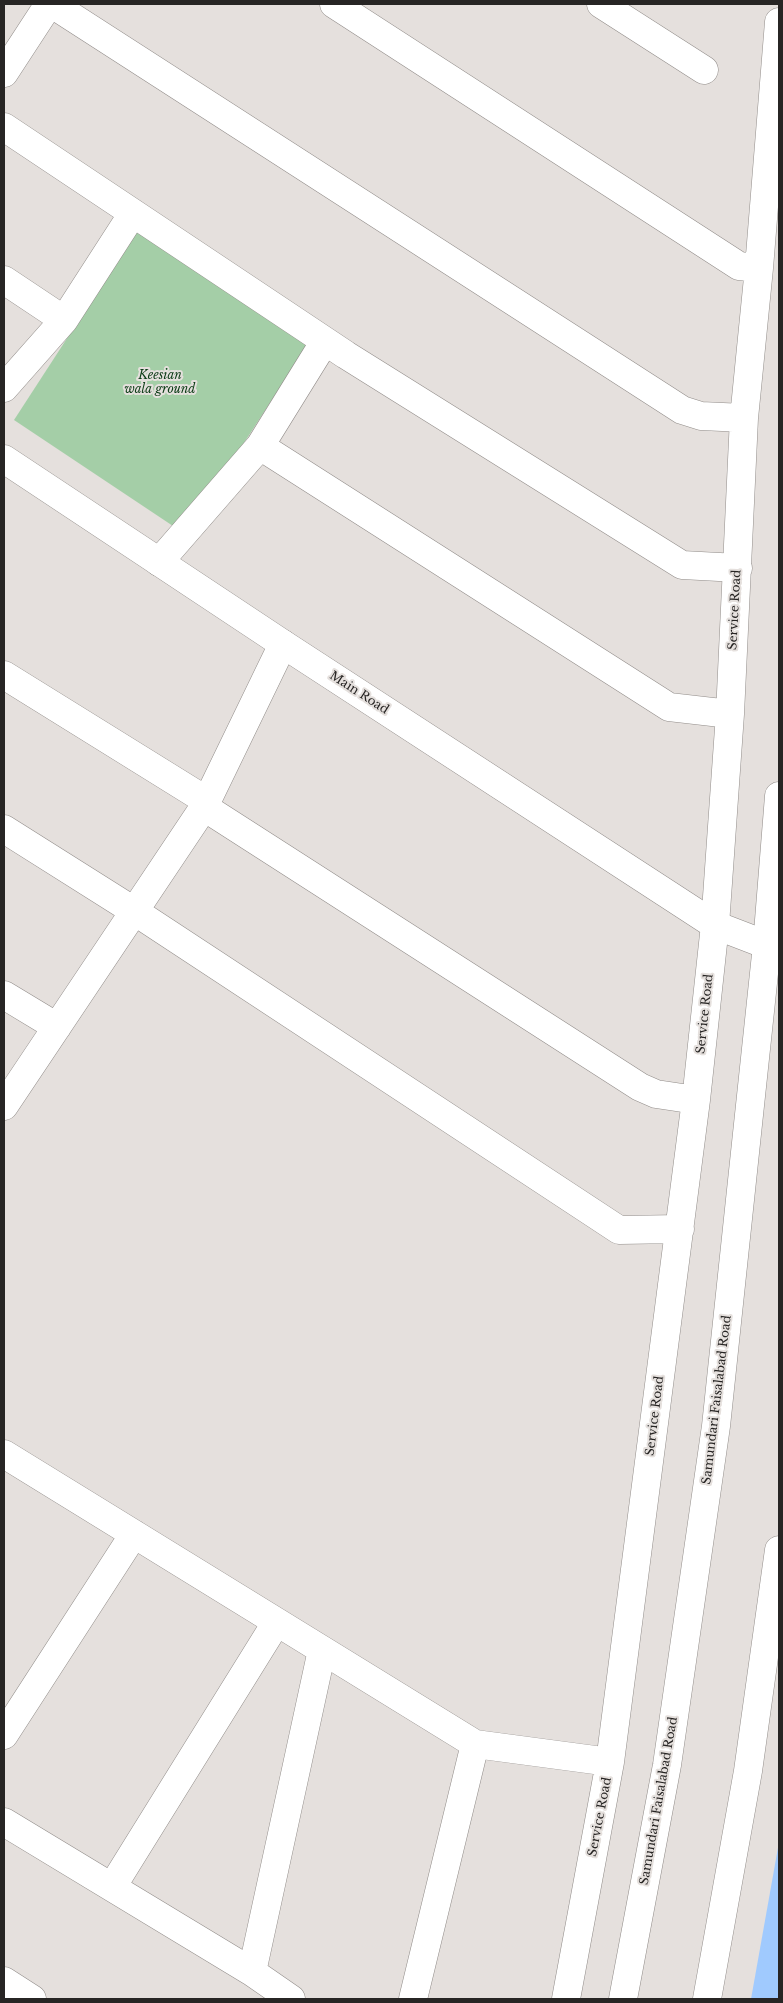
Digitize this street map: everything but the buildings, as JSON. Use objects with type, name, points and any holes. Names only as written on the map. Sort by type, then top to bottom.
[{"type":"street","points":[[4,73],[50,4],[682,410],[702,416],[744,418]]},
{"type":"street","points":[[601,4],[704,70]]},
{"type":"street","points":[[341,6],[739,266],[760,268]]},
{"type":"street","name":"Service Road","points":[[566,1999],[610,1762],[680,1229],[715,925],[730,714],[744,418],[760,268],[779,22]]},
{"type":"street","points":[[4,127],[325,341],[682,565],[738,568]]},
{"type":"street","points":[[4,388],[64,320],[133,213]]},
{"type":"street","points":[[4,280],[64,320]]},
{"type":"street","points":[[159,562],[260,446],[325,341]]},
{"type":"street","points":[[260,446],[669,707],[730,714]]},
{"type":"street","name":"Main Road","points":[[4,459],[283,644],[715,925],[766,945]]},
{"type":"street","points":[[4,1106],[205,804],[283,644]]},
{"type":"street","points":[[4,675],[640,1087],[656,1094],[696,1100]]},
{"type":"street","name":"Samundari Faisalabad Road","points":[[622,1999],[667,1765],[716,1426],[766,945],[779,796]]},
{"type":"street","points":[[4,829],[134,911],[619,1230],[680,1229]]},
{"type":"street","points":[[4,994],[57,1027]]},
{"type":"street","points":[[6,1460],[134,1534],[475,1744],[610,1762]]},
{"type":"street","points":[[4,1734],[134,1534]]},
{"type":"street","points":[[707,1999],[748,1772],[779,1550]]},
{"type":"street","points":[[112,1887],[276,1622]]},
{"type":"street","points":[[252,1972],[322,1650]]},
{"type":"street","points":[[413,1999],[475,1744]]},
{"type":"street","points":[[4,1822],[252,1972],[290,1999]]},
{"type":"street","points":[[4,1981],[32,1999]]},
{"type":"green space","name":"Keesian wala ground","points":[[138,229],[310,341],[185,534],[14,420]]},
{"type":"water","points":[[779,1842],[779,1999],[751,1999]]}]
